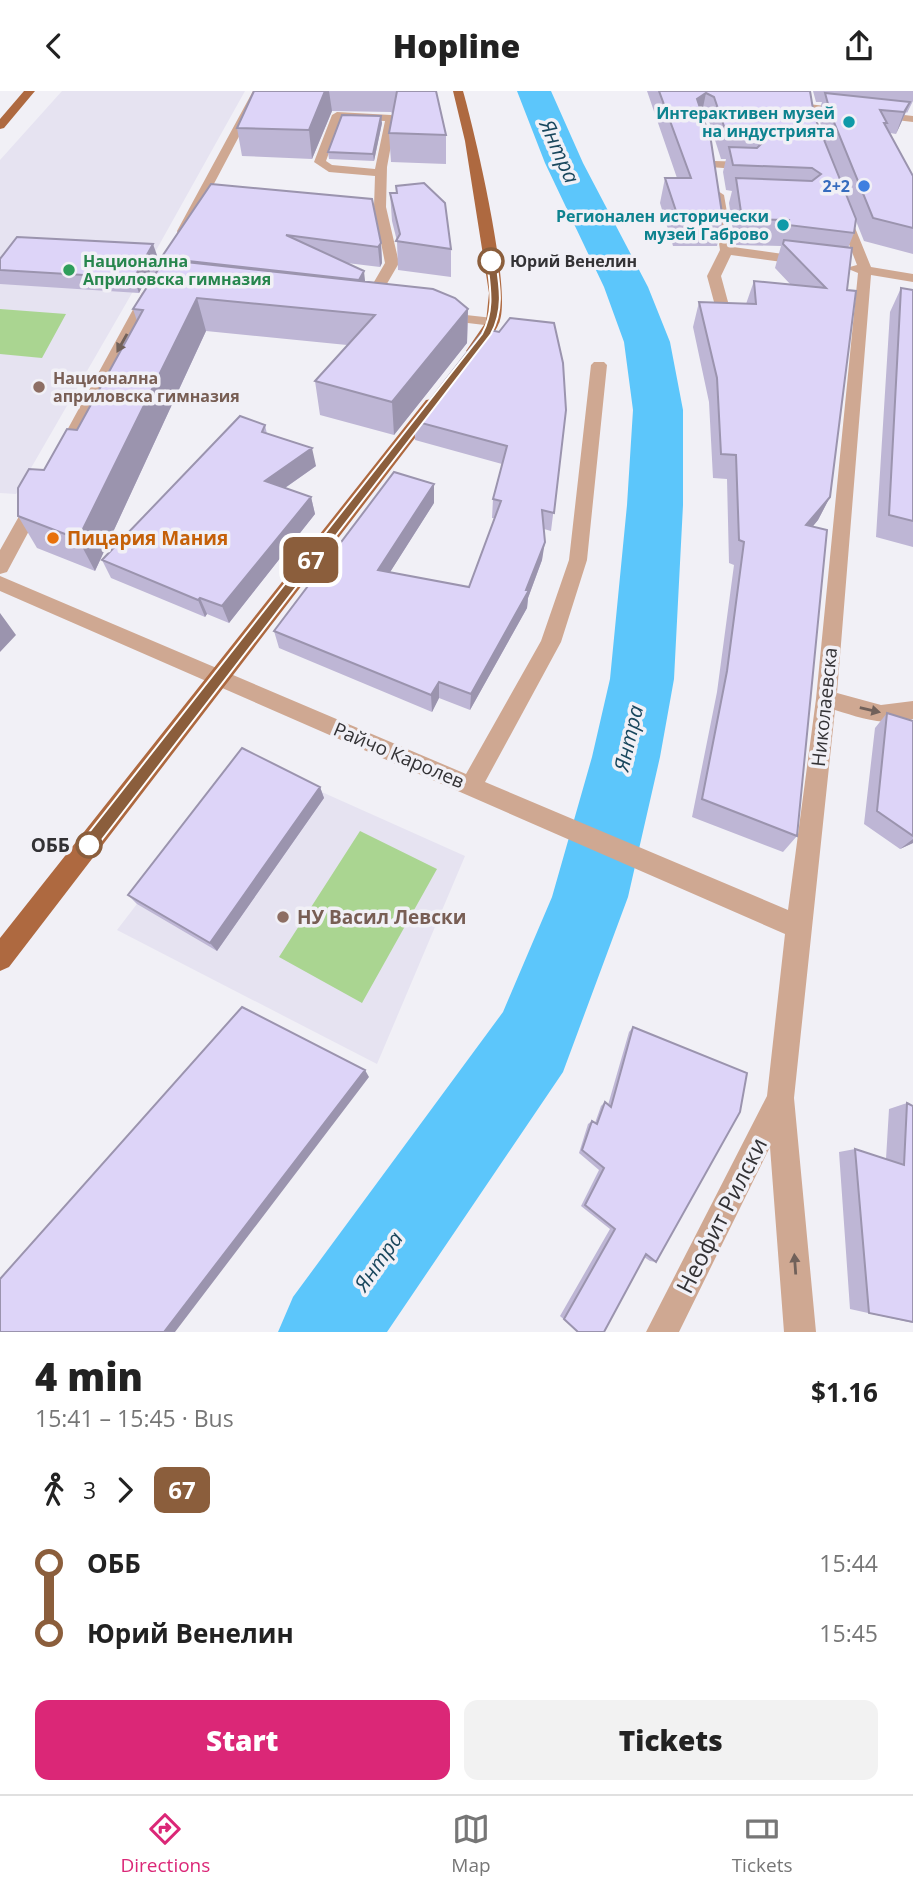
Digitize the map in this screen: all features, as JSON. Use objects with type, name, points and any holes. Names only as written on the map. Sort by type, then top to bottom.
[{"type":"main road","points":[[0,125],[30,91]]},
{"type":"main road","points":[[458,91],[471,141],[497,300],[493,322],[461,367]]},
{"type":"main road","points":[[0,958],[444,389]]},
{"type":"street","points":[[174,247],[258,91]]},
{"type":"street","points":[[811,127],[807,99],[913,119]]},
{"type":"street","points":[[366,308],[392,263],[380,207],[381,173],[391,118],[337,115],[320,162],[329,168],[381,173]]},
{"type":"street","points":[[724,313],[714,276],[727,250],[724,196],[712,160],[750,166]]},
{"type":"street","name":"Николаевска","points":[[800,1332],[780,1098],[826,699],[864,269],[835,190]]},
{"type":"street","points":[[727,250],[913,278]]},
{"type":"street","points":[[864,269],[913,264]]},
{"type":"street","points":[[0,567],[155,283]]},
{"type":"street","points":[[430,315],[493,322]]},
{"type":"street","points":[[471,786],[551,642],[578,560],[599,365]]},
{"type":"street","name":"Райчо Каролев","points":[[0,583],[798,927]]},
{"type":"street","points":[[826,699],[888,714],[903,715],[913,710]]},
{"type":"street","name":"Неофит Рилски","points":[[662,1332],[780,1098]]},
{"type":"shaded area","name":"Национална априловска гимназия","points":[[62,91],[245,91],[16,494],[0,493],[0,160]]},
{"type":"shaded area","name":"НУ Васил Левски","points":[[248,759],[465,856],[377,1064],[117,930]]},
{"type":"green space","points":[[0,309],[66,314],[42,358],[0,354]]},
{"type":"green space","points":[[360,831],[437,869],[362,1003],[279,957]]},
{"type":"building","points":[[254,91],[325,91],[309,130],[237,128]]},
{"type":"building","points":[[397,91],[436,91],[446,135],[389,133]]},
{"type":"building","points":[[659,91],[810,91],[814,115],[856,219],[854,233],[788,225],[789,220],[742,219],[736,178],[812,181],[821,174],[812,168],[733,165],[729,147],[757,148],[765,140],[757,135],[727,135],[714,97],[706,93],[697,99],[711,141],[723,220],[679,220],[665,178],[691,178]]},
{"type":"building","points":[[825,93],[910,102],[904,112],[880,110],[887,123],[884,123],[913,176],[913,228],[873,218],[831,115]]},
{"type":"building","points":[[342,115],[381,116],[373,154],[328,152]]},
{"type":"building","points":[[424,183],[445,203],[451,249],[396,241],[400,234],[390,193],[397,193],[396,186]]},
{"type":"building","points":[[211,184],[372,199],[381,243],[378,247],[286,235],[364,271],[359,280],[161,258]]},
{"type":"building","points":[[17,237],[153,244],[134,278],[0,270],[0,259]]},
{"type":"building","points":[[784,240],[852,248],[847,290],[856,291],[830,497],[806,525],[827,530],[797,836],[702,799],[727,671],[744,542],[739,540],[736,455],[721,454],[717,378],[699,302],[756,304],[754,281],[826,288],[783,244]]},
{"type":"building","points":[[149,258],[433,289],[455,298],[468,309],[392,402],[315,381],[375,315],[197,298],[78,539],[18,516],[18,488],[29,469],[44,470],[67,429],[77,430],[143,310],[133,309],[163,262],[147,261]]},
{"type":"building","points":[[901,288],[913,290],[913,521],[889,515]]},
{"type":"building","points":[[510,318],[554,323],[563,363],[566,410],[554,513],[542,510],[545,542],[526,590],[529,590],[471,694],[439,682],[431,695],[274,631],[394,472],[434,484],[378,570],[469,587],[501,501],[493,499],[507,446],[414,421],[485,329],[499,332]]},
{"type":"building","points":[[240,416],[265,425],[262,432],[312,448],[265,481],[311,497],[222,606],[200,598],[198,600],[102,560]]},
{"type":"building","points":[[887,713],[913,721],[913,836],[877,811]]},
{"type":"building","points":[[242,748],[320,787],[210,943],[128,895]]},
{"type":"building","points":[[242,1007],[365,1070],[164,1332],[0,1332],[0,1279]]},
{"type":"building","points":[[633,1027],[747,1073],[740,1112],[656,1262],[646,1254],[604,1332],[578,1332],[564,1319],[615,1229],[585,1205],[604,1168],[582,1150],[592,1121],[597,1124],[605,1102],[611,1107]]},
{"type":"building","points":[[907,1103],[913,1106],[913,1322],[869,1313],[855,1149],[904,1165]]},
{"type":"waterway","name":"Янтра","points":[[328,1332],[533,1042],[590,897],[626,757],[642,679],[655,505],[658,410],[647,342],[626,287],[564,163],[534,91]]},
{"type":"bus line","name":"67","points":[[89,845],[486,334],[493,322],[497,300],[491,261]]},
{"type":"place","name":"Интерактивен музей на индустрията","points":[[849,122]]},
{"type":"place","name":"2+2","points":[[864,186]]},
{"type":"place","name":"Регионален исторически музей Габрово","points":[[783,225]]},
{"type":"place","name":"Юрий Венелин","points":[[491,261]]},
{"type":"place","name":"Национална Априловска гимназия","points":[[69,270]]},
{"type":"place","name":"Национална априловска гимназия","points":[[39,387]]},
{"type":"place","name":"Пицария Мания","points":[[53,538]]},
{"type":"place","name":"ОББ","points":[[89,845]]},
{"type":"place","name":"НУ Васил Левски","points":[[283,917]]}]
